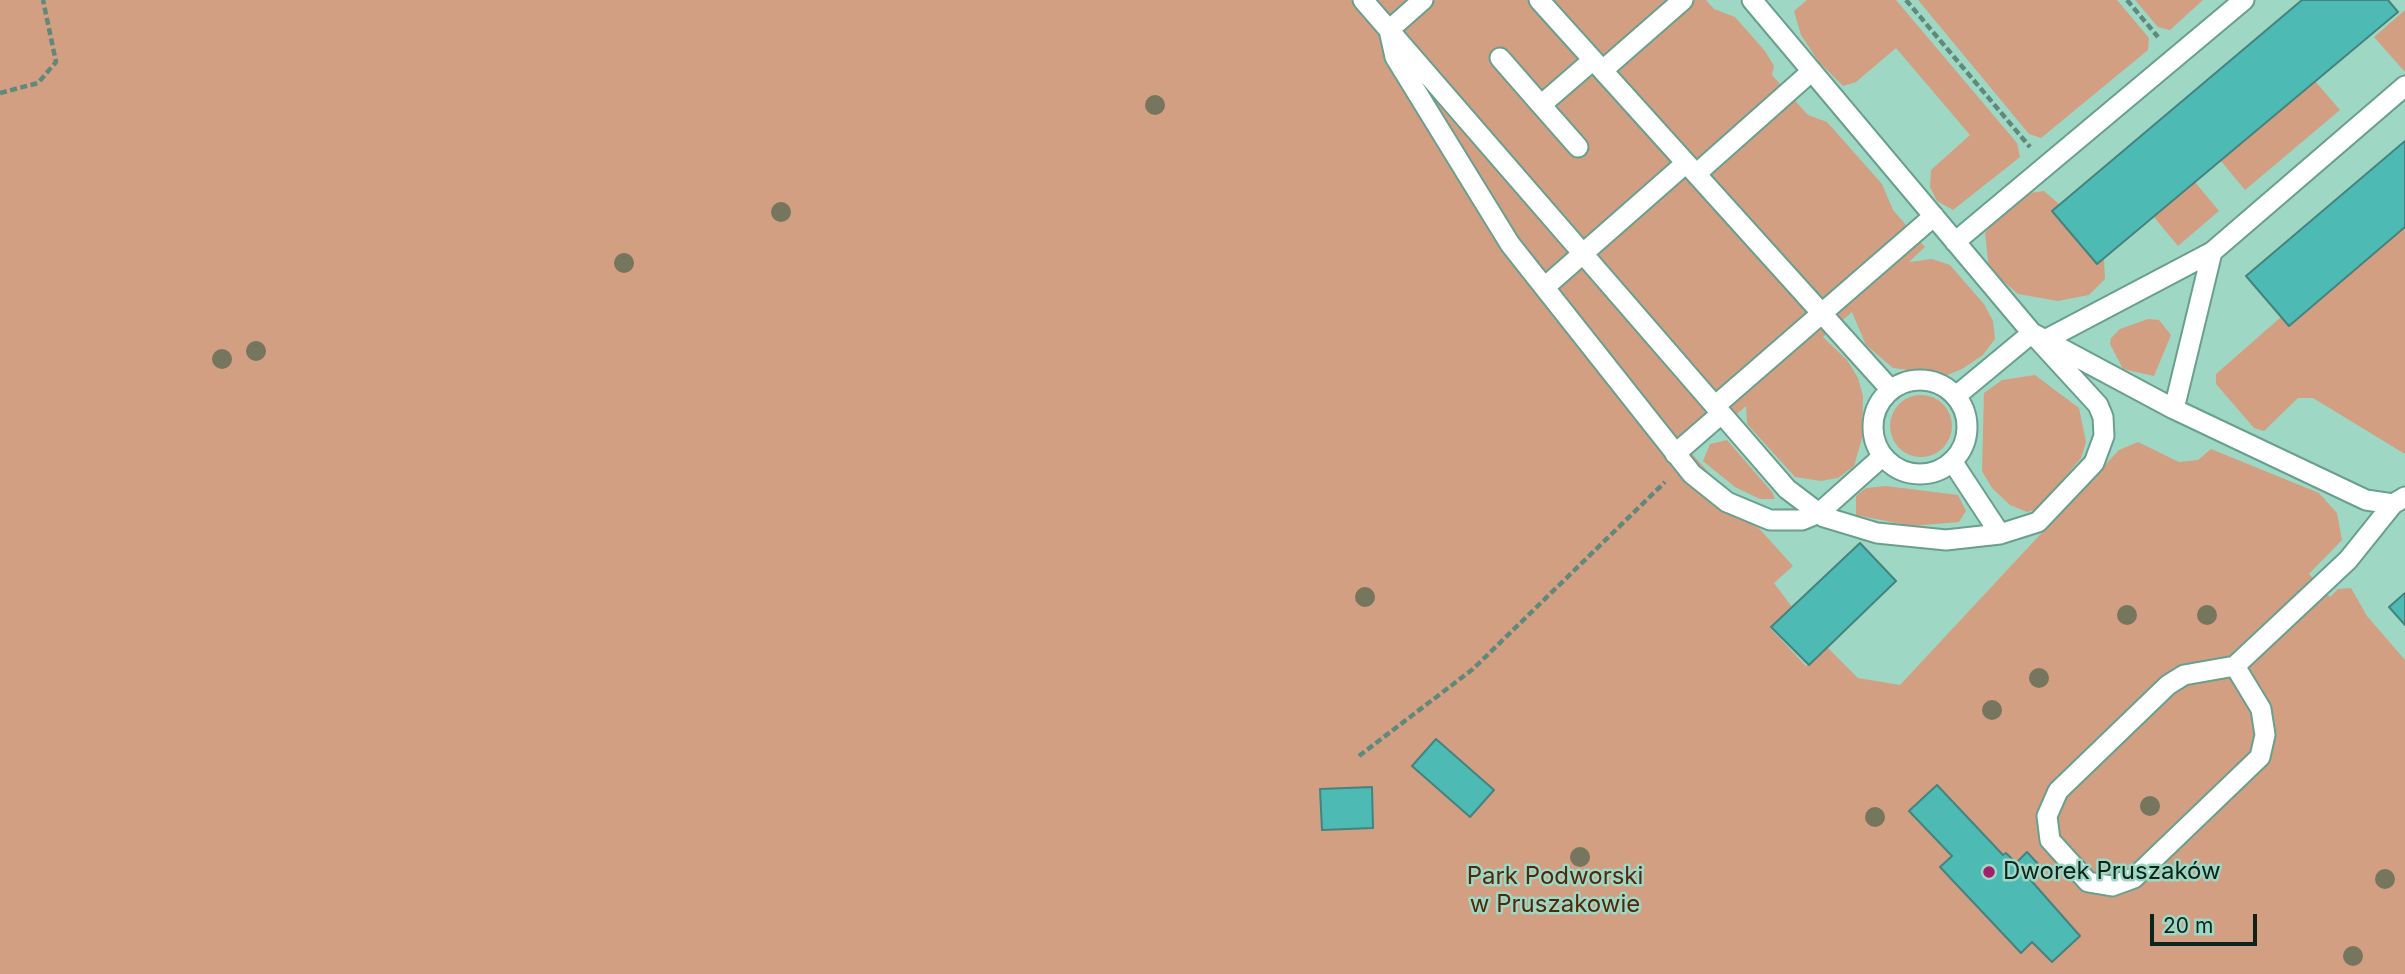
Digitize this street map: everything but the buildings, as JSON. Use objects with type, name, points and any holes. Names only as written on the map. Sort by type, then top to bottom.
[{"type":"lane","points":[[1363,0],[1787,489],[1819,513],[1877,533],[1946,540],[2000,534],[2038,522],[2094,463],[2104,436],[2103,417],[2098,405],[1955,242],[1752,0]]},
{"type":"lane","points":[[1389,30],[1423,0]]},
{"type":"lane","points":[[1539,0],[1891,390]]},
{"type":"lane","points":[[1541,105],[1683,0]]},
{"type":"lane","points":[[1955,242],[2244,0]]},
{"type":"lane","points":[[1389,30],[1395,57],[1510,244],[1546,286],[1679,459],[1727,502],[1770,520],[1802,520],[1819,513],[1883,456]]},
{"type":"lane","points":[[1500,58],[1578,147]]},
{"type":"lane","points":[[1546,286],[1812,71]]},
{"type":"lane","points":[[1956,396],[2039,336],[2212,252],[2405,86]]},
{"type":"lane","points":[[1679,459],[1718,410],[1934,216]]},
{"type":"lane","points":[[2174,409],[2212,252]]},
{"type":"lane","points":[[2039,336],[2174,409],[2366,500],[2401,502]]},
{"type":"lane","points":[[1910,380],[1926,380],[1941,384],[1956,396],[1963,407],[1968,425],[1965,442],[1943,469],[1927,474],[1911,474],[1895,467],[1883,456],[1875,442],[1873,425],[1876,409],[1891,390],[1910,380]]},
{"type":"lane","points":[[1952,461],[2000,534]]},
{"type":"lane","points":[[2235,666],[2261,709],[2264,735],[2260,757],[2133,878],[2112,886],[2088,882],[2062,857],[2050,839],[2047,816],[2058,792],[2168,685],[2184,675],[2235,666],[2348,560],[2401,502]]},
{"type":"path","points":[[0,93],[38,83],[56,62],[43,0]]},
{"type":"path","points":[[1906,0],[2047,165]]},
{"type":"path","points":[[2127,0],[2175,57]]},
{"type":"path","points":[[1359,756],[1473,668],[1679,459]]},
{"type":"green space","name":"Park Podworski w Pruszakowie","points":[[0,0],[1706,0],[1714,9],[1735,17],[1765,51],[1774,66],[1772,75],[1808,115],[1827,122],[1882,184],[1893,210],[1925,247],[1909,262],[1932,259],[1950,265],[1984,304],[1993,321],[1995,339],[1983,355],[1947,375],[1893,368],[1866,345],[1852,312],[1823,337],[1847,360],[1858,378],[1863,396],[1862,438],[1854,466],[1838,478],[1821,481],[1795,477],[1747,424],[1746,406],[1692,454],[1793,566],[1774,583],[1792,607],[1770,628],[1806,666],[1827,647],[1858,678],[1900,685],[2119,450],[2138,442],[2179,462],[2198,460],[2211,449],[2319,493],[2337,513],[2342,540],[2309,574],[2330,597],[2338,589],[2351,588],[2367,616],[2405,660],[2405,974],[0,974]]},
{"type":"green space","points":[[1807,0],[1896,0],[2017,143],[2020,157],[1953,210],[1937,201],[1930,187],[1931,170],[1970,135],[1896,48],[1856,82],[1843,86],[1819,62],[1801,35],[1794,11]]},
{"type":"green space","points":[[1918,0],[2117,0],[2149,38],[2148,50],[2041,138],[2029,134]]},
{"type":"green space","points":[[2135,0],[2203,0],[2170,30],[2158,27]]},
{"type":"green space","points":[[2405,10],[2405,72],[2374,37]]},
{"type":"green space","points":[[2315,81],[2340,110],[2245,190],[2221,161]]},
{"type":"green space","points":[[2195,182],[2219,211],[2178,246],[2154,217]]},
{"type":"green space","points":[[2044,191],[2059,204],[2052,211],[2097,264],[2104,259],[2105,279],[2089,295],[2058,301],[2018,294],[1989,269],[1985,233],[2004,209],[2030,193]]},
{"type":"green space","points":[[2405,227],[2405,454],[2313,398],[2298,398],[2264,431],[2254,428],[2216,384],[2216,374],[2281,317],[2289,325]]},
{"type":"green space","points":[[2148,319],[2159,320],[2171,335],[2154,376],[2123,369],[2110,344],[2111,338],[2120,329]]},
{"type":"green space","points":[[2035,375],[2079,408],[2086,442],[2081,458],[2038,509],[2027,512],[2010,505],[1992,488],[1982,471],[1984,393],[2002,380]]},
{"type":"green space","points":[[1915,395],[1927,395],[1943,404],[1950,414],[1950,438],[1943,448],[1927,457],[1915,457],[1904,452],[1895,443],[1890,432],[1890,420],[1895,409],[1904,400]]},
{"type":"green space","points":[[1727,440],[1775,499],[1760,499],[1735,487],[1703,461],[1710,444]]},
{"type":"green space","points":[[1886,486],[1958,495],[1966,511],[1959,522],[1911,526],[1856,515],[1856,496],[1866,488]]},
{"type":"place","name":"Dworek Pruszaków","points":[[1989,872]]}]
